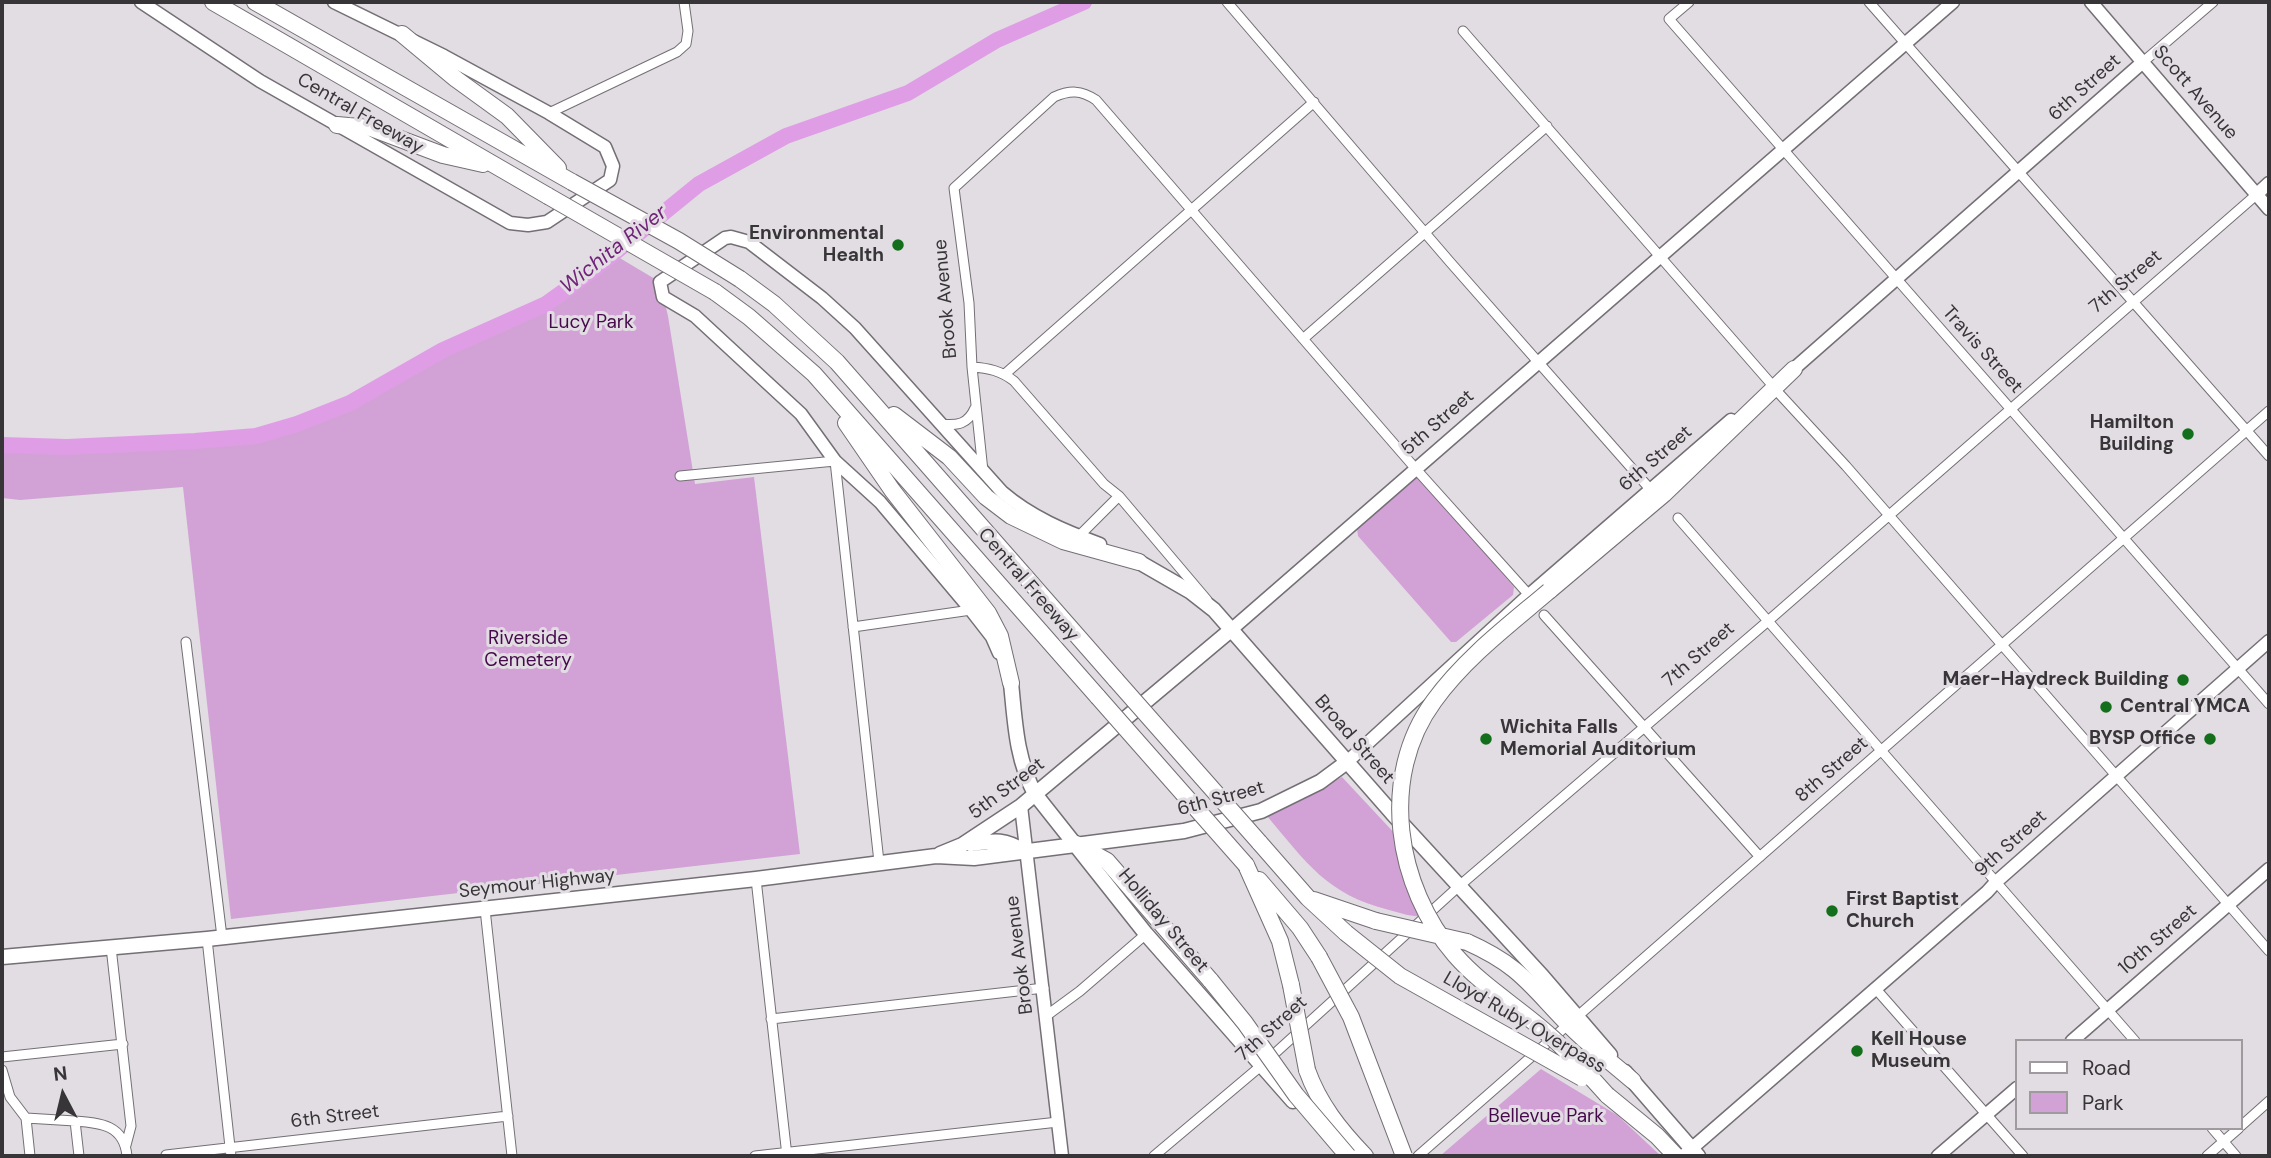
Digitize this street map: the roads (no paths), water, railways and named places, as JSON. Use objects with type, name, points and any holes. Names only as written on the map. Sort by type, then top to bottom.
[{"type":"highway","name":"Central Freeway","points":[[213,2],[715,292],[758,324],[814,374],[1300,928],[1351,1017],[1404,1156]]},
{"type":"highway","name":"Central Freeway","points":[[255,2],[679,241],[740,279],[803,329],[864,392],[1308,898],[1346,933]]},
{"type":"highway","points":[[402,34],[456,79],[507,116],[572,182]]},
{"type":"highway","points":[[337,125],[371,128],[443,155],[500,169]]},
{"type":"highway","points":[[1607,1094],[1549,1034],[1475,976],[1452,951],[1432,923],[1412,882],[1401,838],[1400,810],[1407,761],[1417,730],[1432,703],[1453,677],[1664,494],[1794,369]]},
{"type":"highway","points":[[814,374],[892,490],[988,613],[1000,636],[1011,683]]},
{"type":"highway","points":[[864,392],[949,457],[986,497],[1011,516],[1063,541],[1139,562]]},
{"type":"highway","points":[[1076,844],[1107,861],[1211,981],[1245,1023],[1296,1095],[1348,1156]]},
{"type":"highway","points":[[1246,865],[1280,941],[1307,1070],[1328,1112],[1365,1156]]},
{"type":"highway","points":[[1308,898],[1376,921],[1467,943],[1495,955],[1518,971],[1633,1080]]},
{"type":"highway","name":"Lloyd Ruby Overpass","points":[[1346,933],[1400,976],[1535,1049],[1607,1094],[1657,1136],[1687,1154]]},
{"type":"main road","name":"Central Freeway","points":[[141,2],[260,82],[510,223],[528,225],[547,222],[610,180],[613,166],[605,147],[549,113],[402,34],[334,2]]},
{"type":"main road","name":"5th Street","points":[[936,856],[962,845],[1021,806],[1231,629],[1953,2]]},
{"type":"main road","name":"Scott Avenue","points":[[2091,2],[2269,209]]},
{"type":"main road","name":"6th Street","points":[[1794,369],[2143,62]]},
{"type":"main road","name":"7th Street","points":[[2256,195],[2269,183]]},
{"type":"main road","points":[[1011,683],[992,637],[880,502],[835,461],[801,414],[695,316],[663,297],[660,282],[724,238],[749,242],[822,298],[855,328],[984,473],[1018,506],[1139,562],[1191,592],[1214,610]]},
{"type":"main road","name":"6th Street","points":[[1076,844],[1184,831],[1240,817],[1320,782],[1347,762],[1529,595],[1650,489],[1773,387]]},
{"type":"main road","name":"Broad Street","points":[[1214,610],[1458,887],[1542,976],[1572,1021]]},
{"type":"main road","name":"9th Street","points":[[1687,1154],[2269,641]]},
{"type":"main road","name":"Holliday Street","points":[[1011,683],[1018,750],[1026,777],[1035,794],[1146,934],[1340,1156]]},
{"type":"main road","name":"Brook Avenue","points":[[1018,750],[1021,806],[1062,1156]]},
{"type":"main road","points":[[962,845],[992,840],[1009,842],[1026,852]]},
{"type":"main road","name":"Seymour Highway","points":[[2,957],[207,939],[485,909],[936,856],[974,859],[1076,844]]},
{"type":"main road","name":"10th Street","points":[[2074,1039],[2269,869]]},
{"type":"main road","points":[[1633,1080],[1687,1154]]},
{"type":"main road","points":[[1938,1156],[2016,1089]]},
{"type":"street","points":[[549,113],[677,51],[686,44],[688,31],[684,2]]},
{"type":"street","points":[[1227,2],[1650,489]]},
{"type":"street","name":"Travis Street","points":[[1689,2],[1669,19],[2269,704]]},
{"type":"street","points":[[1868,2],[2269,456]]},
{"type":"street","name":"6th Street","points":[[2143,62],[2213,2]]},
{"type":"street","points":[[1463,31],[2269,951]]},
{"type":"street","name":"Brook Avenue","points":[[984,473],[972,367],[969,303],[954,188],[1054,97],[1077,91],[1096,100],[1191,208]]},
{"type":"street","points":[[972,367],[1005,374],[1314,102]]},
{"type":"street","points":[[1303,339],[1548,126]]},
{"type":"street","name":"7th Street","points":[[1154,1156],[1262,1065],[1458,887],[1768,621],[2256,195]]},
{"type":"street","points":[[1191,208],[1415,468],[1529,595]]},
{"type":"street","name":"Broad Street","points":[[1005,374],[1104,484],[1119,496],[1198,586],[1214,610]]},
{"type":"street","points":[[940,424],[960,425],[971,418],[976,406]]},
{"type":"street","name":"8th Street","points":[[1418,1156],[2269,411]]},
{"type":"street","points":[[680,476],[835,461],[879,862]]},
{"type":"street","points":[[1079,536],[1119,496]]},
{"type":"street","points":[[1678,518],[2133,1039]]},
{"type":"street","points":[[853,627],[971,610]]},
{"type":"street","points":[[1544,615],[1760,857]]},
{"type":"street","points":[[186,642],[222,937]]},
{"type":"street","points":[[755,878],[787,1154]]},
{"type":"street","points":[[485,909],[512,1156]]},
{"type":"street","points":[[1046,1016],[1080,991],[1146,934]]},
{"type":"street","points":[[207,939],[230,1152]]},
{"type":"street","points":[[111,947],[131,1126],[126,1145],[127,1156]]},
{"type":"street","points":[[771,1019],[1044,988]]},
{"type":"street","points":[[1875,988],[2023,1156]]},
{"type":"street","points":[[2,1057],[123,1044]]},
{"type":"street","points":[[2,1070],[7,1091],[26,1118],[30,1156]]},
{"type":"street","points":[[2243,1124],[2269,1101]]},
{"type":"street","points":[[2,1104],[13,1102]]},
{"type":"street","name":"6th Street","points":[[166,1155],[230,1152],[508,1116]]},
{"type":"street","points":[[26,1118],[106,1126],[118,1131],[126,1145]]},
{"type":"street","points":[[75,1121],[79,1156]]},
{"type":"street","points":[[755,1156],[1058,1122]]},
{"type":"street","points":[[2214,1130],[2236,1156]]},
{"type":"street","points":[[2207,1156],[2237,1130]]},
{"type":"waterway","name":"Wichita River","points":[[2,445],[67,447],[256,436],[297,424],[350,403],[443,350],[546,304],[592,271],[699,184],[786,136],[908,93],[997,40],[1084,2]]},
{"type":"place","name":"Environmental Health","points":[[898,245]]},
{"type":"place","name":"Hamilton Building","points":[[2188,434]]},
{"type":"place","name":"Maer-Haydreck Building","points":[[2183,680]]},
{"type":"place","name":"Central YMCA","points":[[2106,707]]},
{"type":"place","name":"Wichita Falls Memorial Auditorium","points":[[1486,739]]},
{"type":"place","name":"BYSP Office","points":[[2210,739]]},
{"type":"place","name":"First Baptist Church","points":[[1832,911]]},
{"type":"place","name":"Kell House Museum","points":[[1857,1051]]},
{"type":"park label","name":"Lucy Park","points":[[591,323]]},
{"type":"park label","name":"Riverside Cemetery","points":[[528,650]]},
{"type":"park label","name":"Bellevue Park","points":[[1546,1117]]}]
